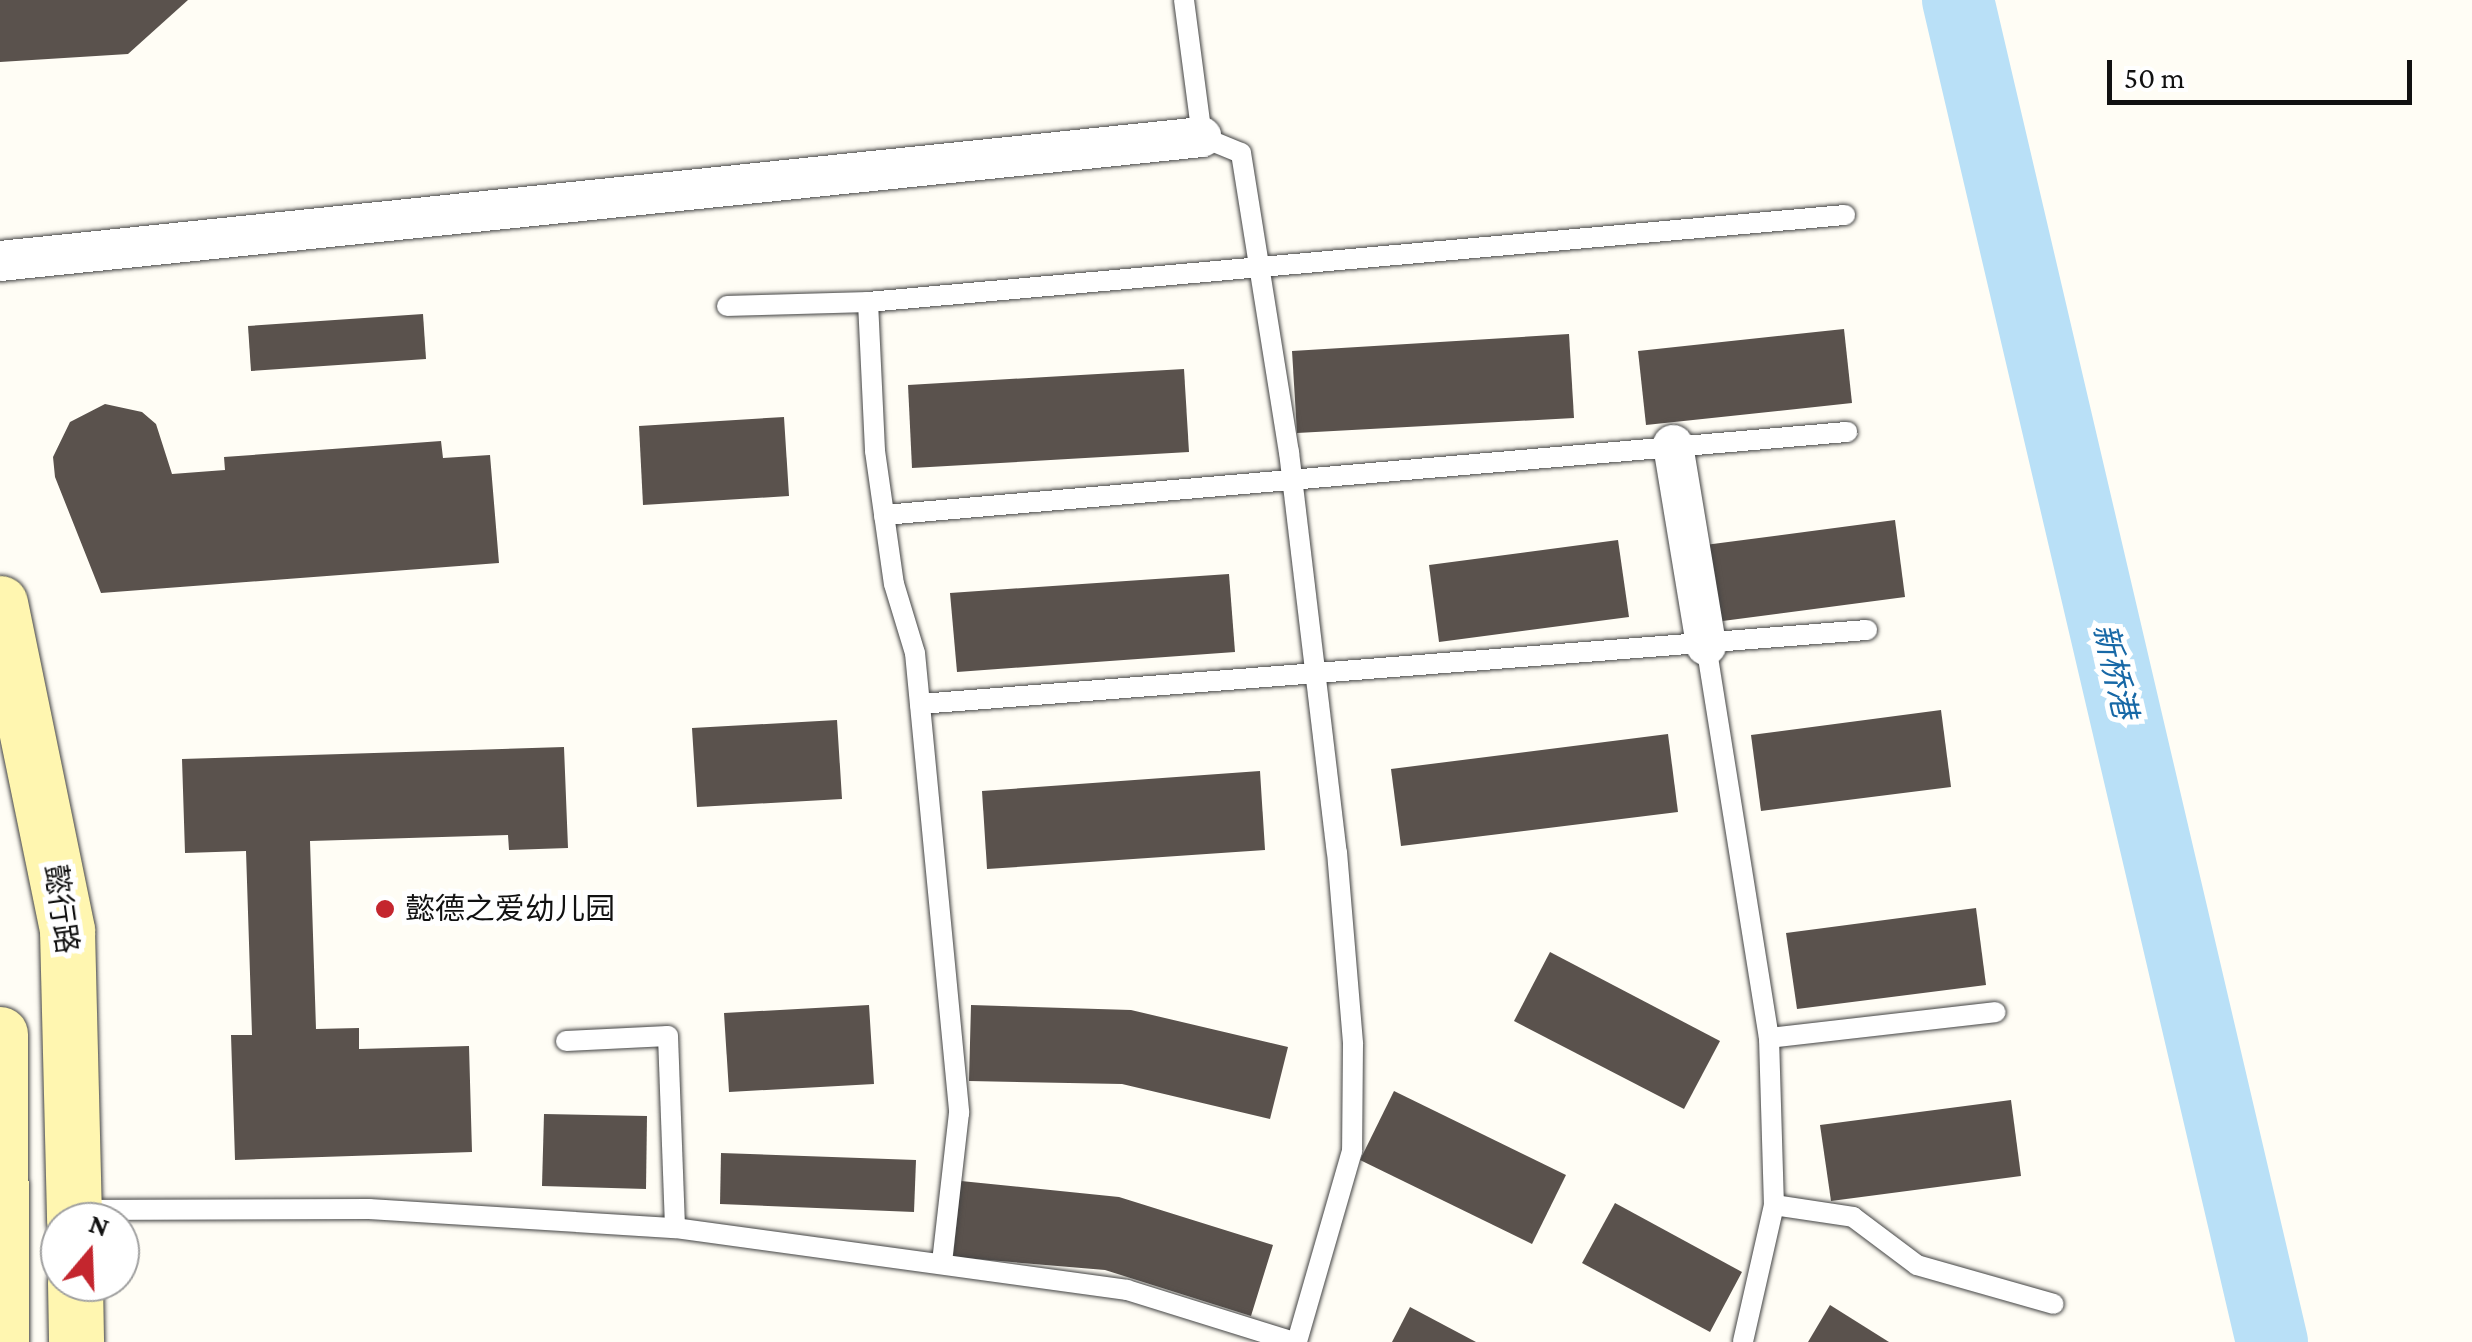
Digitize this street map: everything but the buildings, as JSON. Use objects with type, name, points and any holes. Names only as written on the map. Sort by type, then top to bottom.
[{"type":"street","points":[[0,261],[1202,137]]},
{"type":"street","points":[[1673,446],[1706,645]]},
{"type":"street","name":"懿行路","points":[[0,602],[67,930],[74,1202]]},
{"type":"street","points":[[0,1034],[2,1342]]},
{"type":"street","points":[[75,1302],[76,1342]]},
{"type":"lane","points":[[140,1214],[369,1209],[675,1228],[1127,1290],[1295,1342],[1352,1152],[1353,1044],[1293,482],[1240,152],[1202,137],[1184,0]]},
{"type":"lane","points":[[726,306],[868,302],[1258,264],[1845,215]]},
{"type":"lane","points":[[868,302],[884,515],[915,652],[959,1113],[942,1262]]},
{"type":"lane","points":[[884,515],[1848,432]]},
{"type":"lane","points":[[920,704],[1316,677],[1867,630]]},
{"type":"lane","points":[[1706,645],[1769,1038],[1774,1205],[1743,1342]]},
{"type":"lane","points":[[1769,1038],[1996,1012]]},
{"type":"lane","points":[[566,1042],[668,1036],[675,1228]]},
{"type":"lane","points":[[1774,1205],[1853,1216],[1917,1265],[2054,1304]]},
{"type":"waterway","name":"新桥港","points":[[1958,0],[2272,1342]]},
{"type":"place","name":"懿德之爱幼儿园","points":[[385,909]]}]
